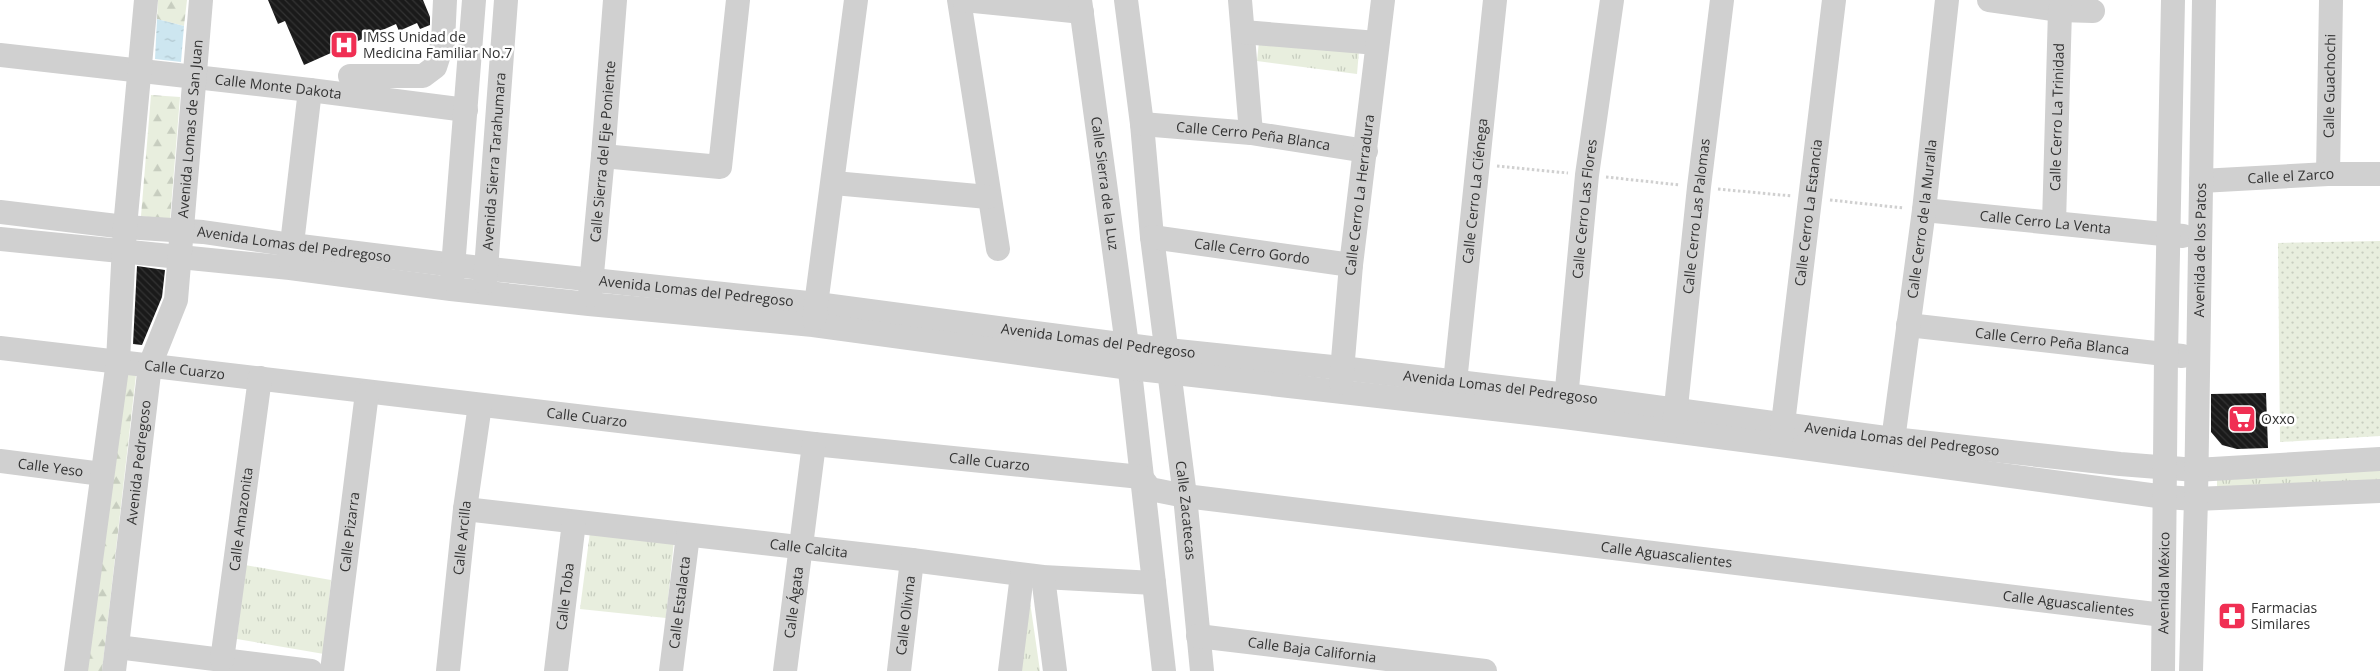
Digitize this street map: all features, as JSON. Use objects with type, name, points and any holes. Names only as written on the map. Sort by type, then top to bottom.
[{"type":"street","points":[[76,671],[118,362],[126,227],[146,0]]},
{"type":"street","name":"Avenida Lomas de San Juan","points":[[179,257],[202,0]]},
{"type":"street","name":"Avenida Sierra Tarahumara","points":[[484,293],[506,0]]},
{"type":"street","name":"Calle Sierra del Eje Poniente","points":[[589,304],[615,0]]},
{"type":"street","points":[[603,156],[720,167],[738,0]]},
{"type":"street","points":[[815,315],[834,183],[856,0]]},
{"type":"street","points":[[959,0],[988,197],[998,249]]},
{"type":"street","points":[[964,0],[1081,6]]},
{"type":"street","points":[[1126,0],[1142,124],[1163,360]]},
{"type":"street","points":[[1240,0],[1251,132]]},
{"type":"street","name":"Calle Cerro La Herradura","points":[[1341,380],[1351,265],[1383,0]]},
{"type":"street","name":"Calle Cerro La Ciénega","points":[[1455,382],[1495,0]]},
{"type":"street","name":"Calle Cerro Las Flores","points":[[1566,406],[1587,175],[1612,0]]},
{"type":"street","name":"Calle Cerro Las Palomas","points":[[1674,421],[1698,196],[1722,0]]},
{"type":"street","name":"Calle Cerro La Estancia","points":[[1782,435],[1834,0]]},
{"type":"street","name":"Calle Cerro de la Muralla","points":[[1892,449],[1924,210],[1947,0]]},
{"type":"street","points":[[1989,0],[2060,10],[2093,11]]},
{"type":"street","points":[[2165,497],[2173,0]]},
{"type":"street","name":"Avenida de los Patos","points":[[2196,499],[2204,0]]},
{"type":"street","name":"Calle Guachochi","points":[[2328,174],[2331,0]]},
{"type":"street","name":"Calle Sierra de la Luz","points":[[1081,6],[1129,356]]},
{"type":"street","points":[[350,76],[423,76],[435,67],[443,42],[444,10],[473,11],[452,289]]},
{"type":"street","name":"Calle Cerro La Trinidad","points":[[2054,223],[2060,10]]},
{"type":"street","points":[[1243,32],[1377,44]]},
{"type":"street","name":"Calle Monte Dakota","points":[[0,55],[310,90],[466,110]]},
{"type":"street","points":[[291,257],[310,90]]},
{"type":"street","name":"Calle Cerro Peña Blanca","points":[[1142,124],[1251,132],[1366,151]]},
{"type":"street","name":"Calle el Zarco","points":[[2201,181],[2328,174],[2380,174]]},
{"type":"street","points":[[834,183],[988,197]]},
{"type":"street","name":"Calle Cerro La Venta","points":[[1924,210],[2200,238]]},
{"type":"street","name":"Avenida Lomas del Pedregoso","points":[[0,212],[126,227],[181,230],[291,257],[452,289],[589,304],[815,315]]},
{"type":"street","name":"Calle Cerro Gordo","points":[[1152,237],[1351,265]]},
{"type":"street","name":"Avenida Lomas del Pedregoso","points":[[0,239],[124,253],[179,257],[291,257],[454,265],[591,279],[815,315],[1129,356],[1566,406],[1892,449],[2165,497],[2196,499],[2380,492]]},
{"type":"street","name":"Avenida Pedregoso","points":[[114,671],[150,365],[176,300],[179,257]]},
{"type":"street","name":"Calle Cerro Peña Blanca","points":[[1908,325],[2197,357]]},
{"type":"street","name":"Calle Cuarzo","points":[[0,348],[260,378],[367,393],[814,444],[1161,489]]},
{"type":"street","name":"Calle Zacatecas","points":[[1129,356],[1198,636],[1202,671]]},
{"type":"street","name":"Calle Zacatecas","points":[[1163,360],[1161,489],[1154,583],[1164,671]]},
{"type":"street","name":"Calle Amazonita","points":[[222,660],[260,378]]},
{"type":"street","name":"Avenida Lomas del Pedregoso","points":[[1341,380],[1455,382],[1566,406]]},
{"type":"street","name":"Calle Pizarra","points":[[332,671],[367,393]]},
{"type":"street","name":"Calle Arcilla","points":[[448,671],[465,509],[480,405]]},
{"type":"street","name":"Calle Ágata","points":[[785,671],[814,444]]},
{"type":"street","name":"Avenida Lomas del Pedregoso","points":[[1892,449],[2196,470],[2380,459]]},
{"type":"street","name":"Calle Yeso","points":[[0,461],[102,474]]},
{"type":"street","name":"Calle Aguascalientes","points":[[1161,489],[2163,615]]},
{"type":"street","name":"Avenida México","points":[[2163,671],[2165,497]]},
{"type":"street","name":"Avenida México","points":[[2191,671],[2196,499]]},
{"type":"street","name":"Calle Calcita","points":[[465,509],[912,560],[1032,576],[1154,583]]},
{"type":"street","name":"Calle Toba","points":[[556,671],[574,522]]},
{"type":"street","name":"Calle Estalacta","points":[[671,671],[688,535]]},
{"type":"street","name":"Calle Olivina","points":[[898,671],[912,560]]},
{"type":"street","points":[[1010,671],[1032,576]]},
{"type":"street","points":[[1032,576],[1055,671]]},
{"type":"street","name":"Calle Baja California","points":[[1198,636],[1485,671]]},
{"type":"street","points":[[117,647],[311,671]]},
{"type":"green space","points":[[158,0],[187,0],[184,26],[157,19]]},
{"type":"green space","points":[[1259,41],[1359,51],[1357,74],[1257,61]]},
{"type":"green space","points":[[151,95],[180,97],[170,220],[141,216]]},
{"type":"green space","points":[[2380,241],[2380,436],[2280,442],[2278,243]]},
{"type":"green space","points":[[120,374],[136,375],[102,671],[87,671]]},
{"type":"green space","points":[[2380,467],[2380,482],[2217,491],[2217,480]]},
{"type":"green space","points":[[590,532],[674,541],[666,618],[580,609]]},
{"type":"green space","points":[[245,565],[331,580],[324,654],[237,639]]},
{"type":"green space","points":[[1030,602],[1040,671],[1021,671]]},
{"type":"water","points":[[157,19],[184,26],[181,62],[155,59]]},
{"type":"building","points":[[268,0],[423,0],[430,17],[430,25],[420,29],[417,23],[399,31],[396,24],[304,65],[285,21],[278,24]]},
{"type":"building","points":[[137,266],[165,270],[162,297],[142,345],[133,344]]},
{"type":"building","points":[[2266,393],[2268,448],[2237,449],[2222,445],[2211,432],[2211,394]]},
{"type":"place","name":"IMSS Unidad de Medicina Familiar No.7","points":[[344,45]]},
{"type":"place","name":"Oxxo","points":[[2242,419]]},
{"type":"place","name":"Farmacias Similares","points":[[2232,616]]}]
